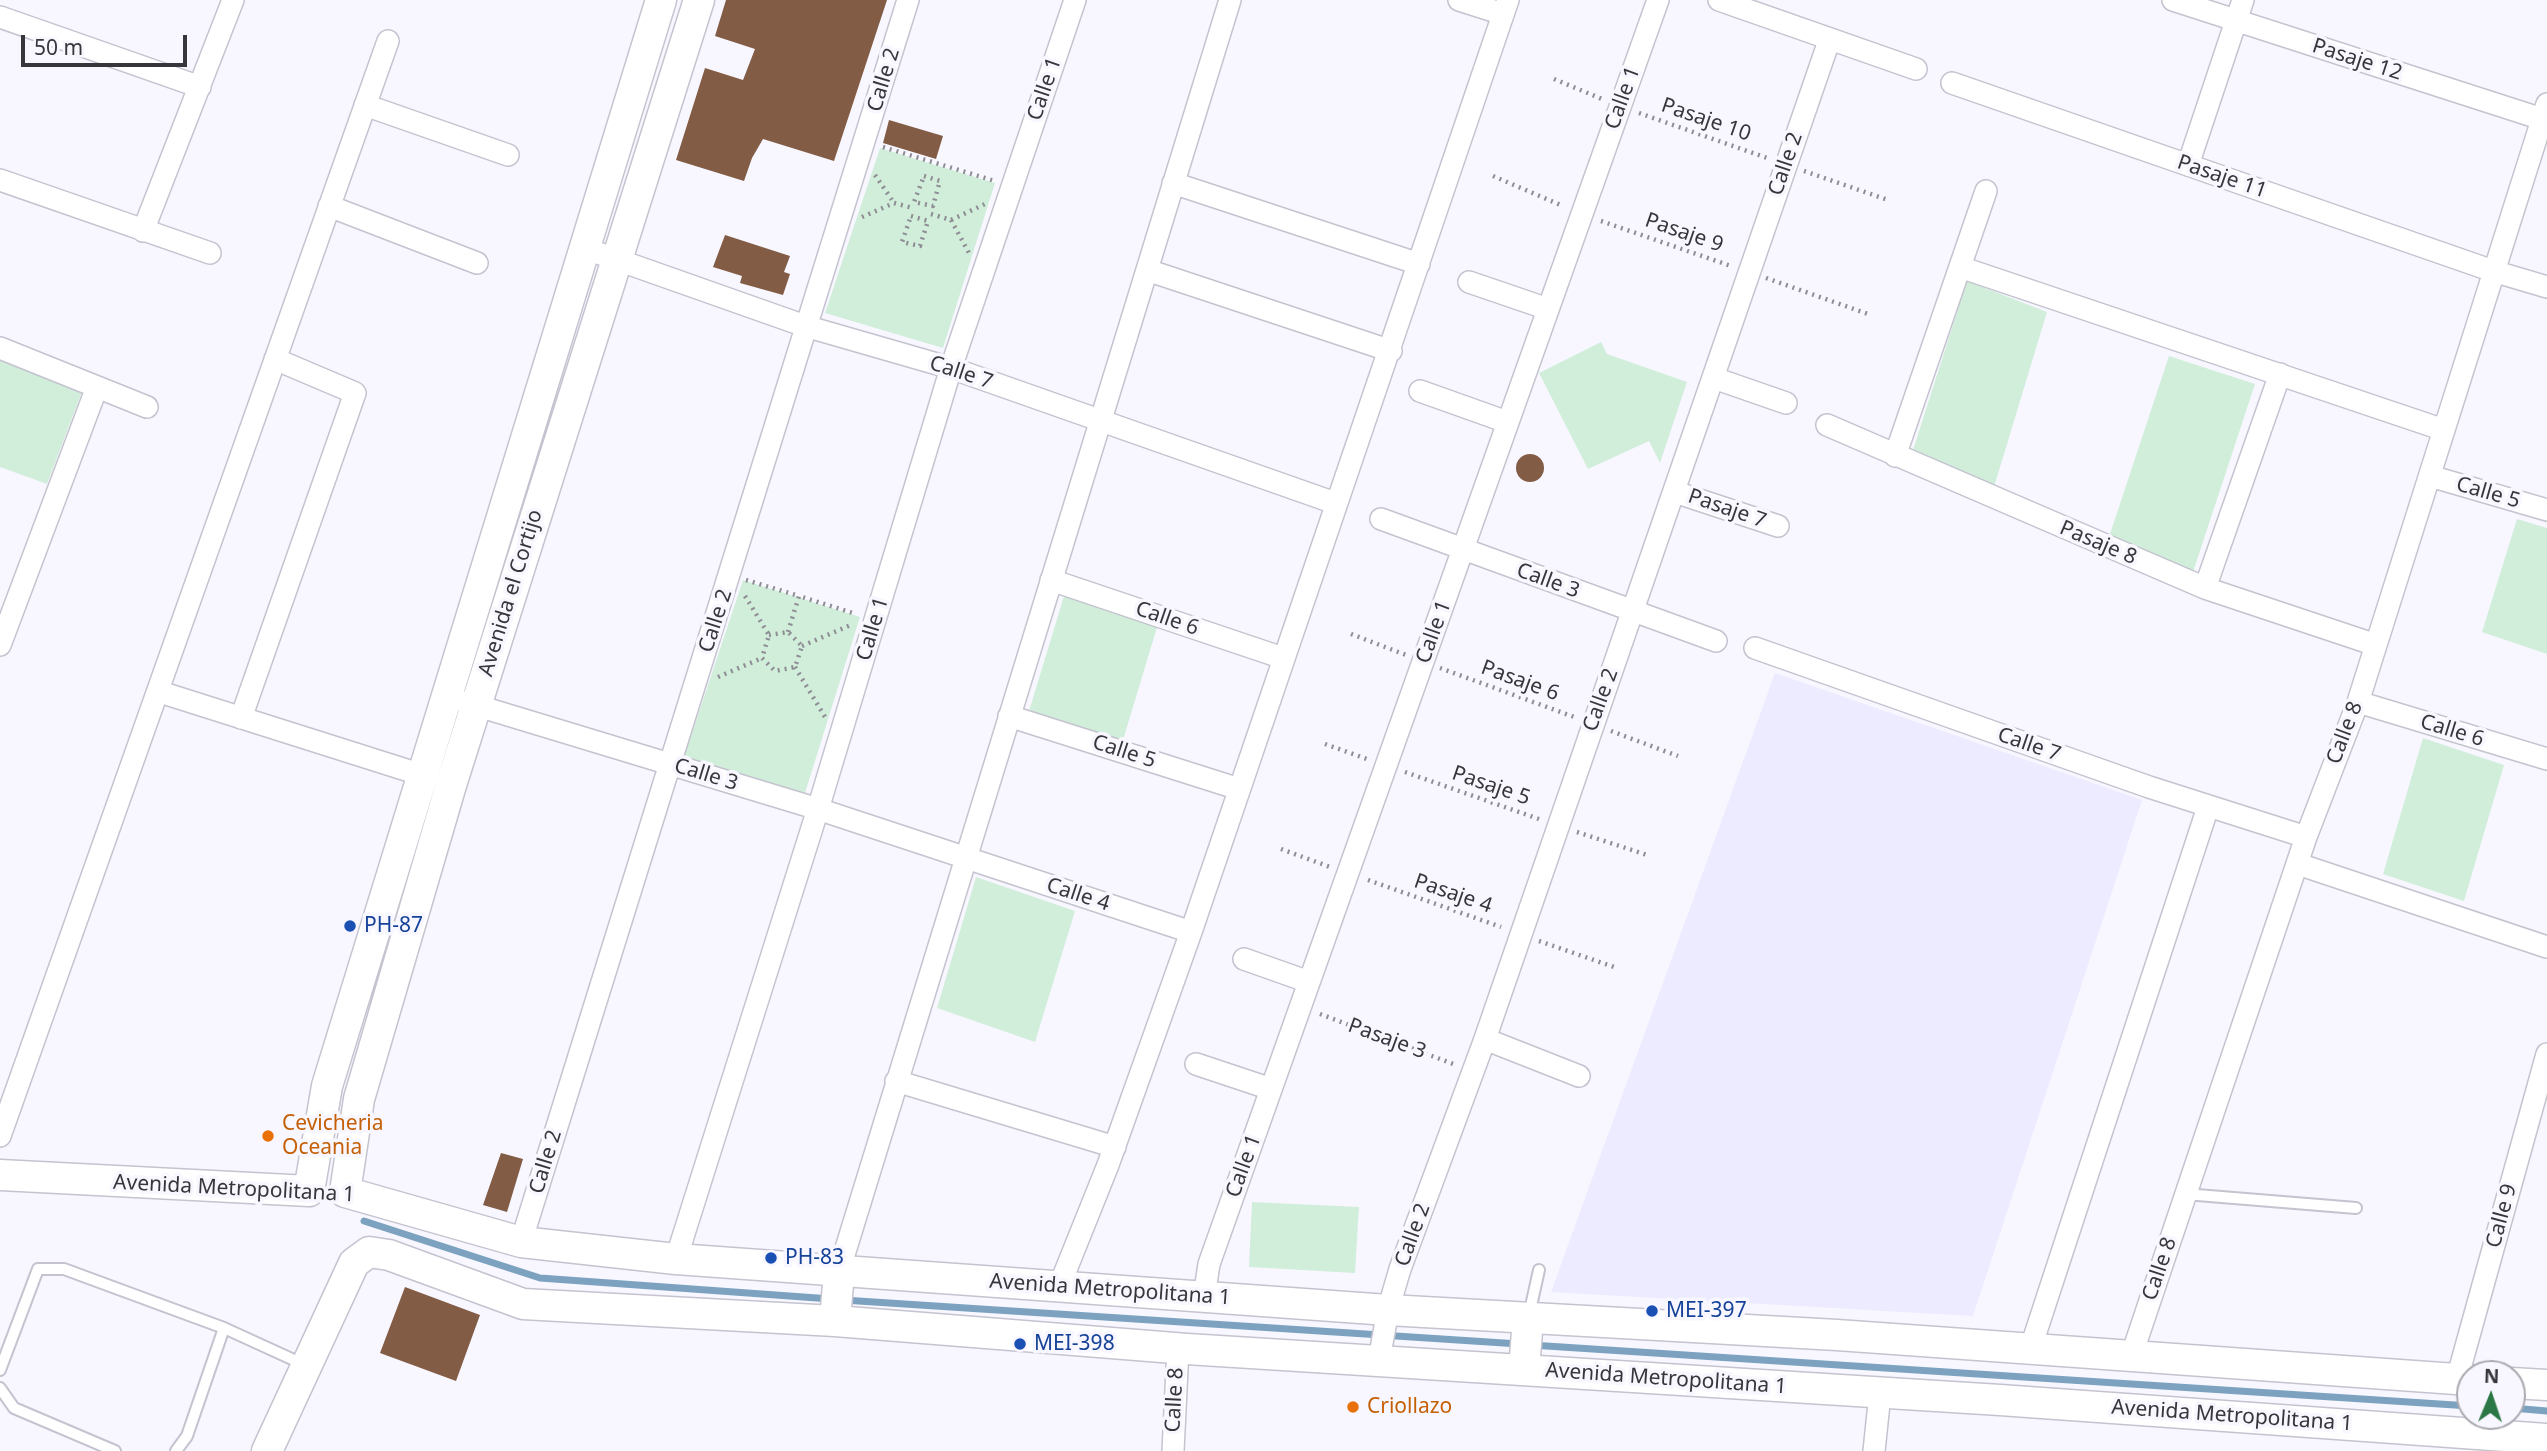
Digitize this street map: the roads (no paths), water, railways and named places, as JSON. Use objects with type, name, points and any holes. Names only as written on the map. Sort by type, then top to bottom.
[{"type":"street","points":[[143,231],[233,0]]},
{"type":"street","name":"Avenida el Cortijo","points":[[309,1191],[327,1086],[662,0]]},
{"type":"street","name":"Avenida el Cortijo","points":[[345,1192],[359,1099],[476,706],[699,0]]},
{"type":"street","name":"Calle 2","points":[[521,1242],[908,0]]},
{"type":"street","name":"Calle 1","points":[[676,1259],[843,728],[951,368],[1075,0]]},
{"type":"street","points":[[836,1316],[839,1276],[896,1081],[1230,0]]},
{"type":"street","points":[[1059,1287],[1115,1147],[1191,932],[1506,7],[1459,0]]},
{"type":"street","name":"Calle 1","points":[[1204,1297],[1209,1264],[1658,0]]},
{"type":"street","points":[[1719,0],[1829,41],[1916,69]]},
{"type":"street","name":"Pasaje 12","points":[[2173,0],[2236,22],[2545,112]]},
{"type":"street","points":[[2188,165],[2243,0]]},
{"type":"street","points":[[0,17],[200,87]]},
{"type":"street","points":[[0,1136],[160,692],[388,41]]},
{"type":"street","name":"Calle 2","points":[[1380,1354],[1387,1314],[1400,1269],[1485,1038],[1829,41]]},
{"type":"street","name":"Pasaje 11","points":[[1952,83],[2493,271]]},
{"type":"street","points":[[365,105],[508,155]]},
{"type":"street","name":"Calle 8","points":[[2131,1357],[2306,837],[2358,702],[2545,112]]},
{"type":"street","points":[[0,180],[210,253]]},
{"type":"street","points":[[1173,183],[1419,264]]},
{"type":"street","points":[[1895,456],[1986,191]]},
{"type":"street","points":[[329,206],[477,262]]},
{"type":"street","name":"Calle 7","points":[[584,248],[805,326],[951,368],[1335,503]]},
{"type":"street","points":[[1960,267],[2444,430]]},
{"type":"street","points":[[1147,270],[1391,351]]},
{"type":"street","points":[[2493,271],[2547,287]]},
{"type":"street","points":[[1469,282],[1548,309]]},
{"type":"street","points":[[0,348],[147,407]]},
{"type":"street","points":[[240,718],[355,393],[275,359]]},
{"type":"street","points":[[2205,588],[2280,374]]},
{"type":"street","points":[[1714,378],[1786,403]]},
{"type":"street","points":[[1,636],[97,387]]},
{"type":"street","points":[[1420,391],[1507,422]]},
{"type":"street","name":"Pasaje 8","points":[[1826,425],[2205,588],[2376,645]]},
{"type":"street","name":"Calle 5","points":[[2430,476],[2547,510]]},
{"type":"street","name":"Pasaje 7","points":[[1675,492],[1778,526]]},
{"type":"street","name":"Calle 3","points":[[1381,519],[1716,641]]},
{"type":"street","name":"Calle 6","points":[[1051,580],[1283,658]]},
{"type":"street","name":"Calle 7","points":[[1755,648],[2208,807],[2306,837]]},
{"type":"street","points":[[160,692],[422,775]]},
{"type":"street","name":"Calle 3","points":[[446,696],[818,809],[964,857]]},
{"type":"street","name":"Calle 6","points":[[2358,702],[2547,759]]},
{"type":"street","name":"Calle 5","points":[[1009,716],[1239,789]]},
{"type":"street","points":[[2030,1350],[2208,807]]},
{"type":"street","name":"Calle 4","points":[[964,857],[1191,932]]},
{"type":"street","points":[[2298,864],[2547,947]]},
{"type":"street","points":[[1244,959],[1309,982]]},
{"type":"street","points":[[1485,1038],[1579,1076]]},
{"type":"street","name":"Calle 9","points":[[2468,1360],[2547,1054]]},
{"type":"street","points":[[1196,1064],[1271,1088]]},
{"type":"street","points":[[896,1081],[1115,1147]]},
{"type":"street","name":"Avenida Metropolitana 1","points":[[0,1175],[345,1192],[521,1242],[839,1276],[1204,1297],[1527,1324],[1824,1335],[2456,1379]]},
{"type":"street","name":"Avenida Metropolitana 1","points":[[307,1367],[354,1263],[369,1252],[389,1255],[523,1304],[836,1316],[1178,1348],[1380,1354],[1524,1364],[2447,1441],[2547,1439]]},
{"type":"street","points":[[1524,1364],[1527,1324]]},
{"type":"street","name":"Calle 8","points":[[1172,1451],[1178,1348]]},
{"type":"street","points":[[267,1451],[307,1367]]},
{"type":"street","points":[[2526,1384],[2547,1385]]},
{"type":"street","points":[[1874,1451],[1880,1394]]},
{"type":"lane","points":[[2185,1194],[2356,1208]]},
{"type":"lane","points":[[0,1370],[38,1269],[64,1269],[224,1328],[307,1367]]},
{"type":"lane","points":[[1527,1324],[1539,1270]]},
{"type":"lane","points":[[176,1451],[187,1436],[224,1328]]},
{"type":"lane","points":[[0,1388],[14,1408],[115,1451]]},
{"type":"waterway","points":[[364,1221],[540,1278],[831,1299]]},
{"type":"waterway","points":[[843,1300],[1519,1344]]},
{"type":"waterway","points":[[1531,1345],[2456,1405]]},
{"type":"waterway","points":[[2526,1409],[2547,1411]]},
{"type":"place","name":"PH-87","points":[[350,926]]},
{"type":"place","name":"Cevicheria Oceania","points":[[268,1136]]},
{"type":"place","name":"PH-83","points":[[771,1258]]},
{"type":"place","name":"MEI-397","points":[[1652,1311]]},
{"type":"place","name":"MEI-398","points":[[1020,1344]]},
{"type":"place","name":"Criollazo","points":[[1353,1407]]}]
